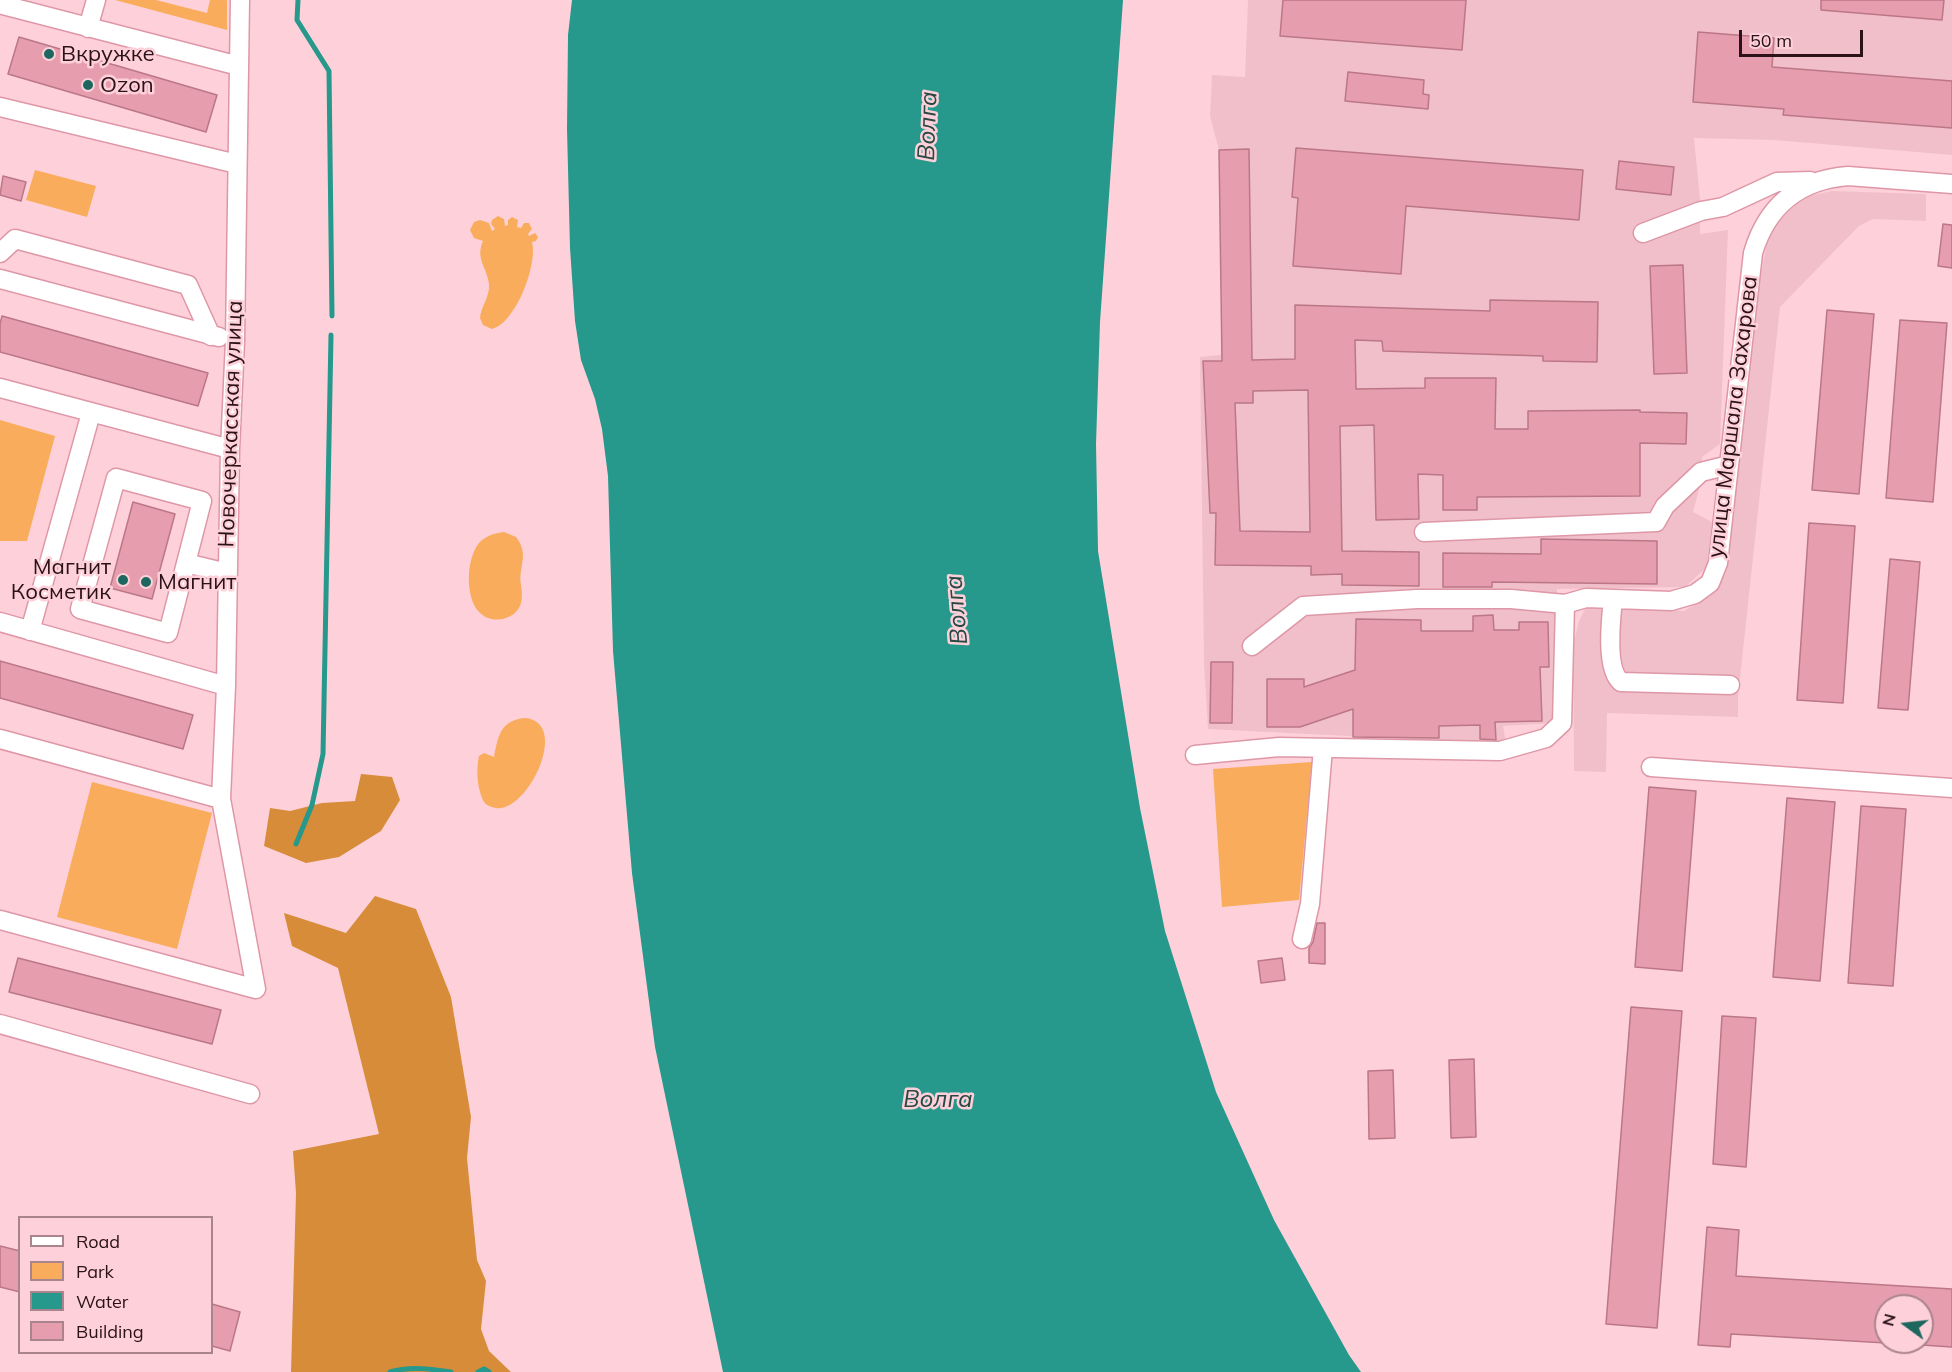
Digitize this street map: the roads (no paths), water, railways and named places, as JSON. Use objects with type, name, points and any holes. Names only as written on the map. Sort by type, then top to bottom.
[{"type":"street","points":[[88,28],[96,0]]},
{"type":"street","name":"Новочеркасская улица","points":[[0,920],[256,989],[221,799],[235,341],[240,0]]},
{"type":"street","points":[[2,7],[239,66]]},
{"type":"street","points":[[0,107],[237,165]]},
{"type":"street","name":"улица Маршала Захарова","points":[[1252,646],[1303,606],[1417,599],[1511,599],[1565,604],[1586,598],[1671,601],[1695,594],[1710,583],[1718,563],[1751,268],[1757,239],[1768,219],[1782,202],[1794,193],[1821,180],[1848,176],[1952,184]]},
{"type":"street","points":[[1643,233],[1701,211],[1723,207],[1777,182],[1821,180]]},
{"type":"street","points":[[0,253],[15,239],[188,285],[211,336]]},
{"type":"street","points":[[0,279],[235,341]]},
{"type":"street","points":[[0,387],[230,449]]},
{"type":"street","points":[[30,631],[91,413]]},
{"type":"street","points":[[1424,531],[1656,522],[1665,506],[1701,472],[1729,465]]},
{"type":"street","points":[[116,478],[202,501],[186,563],[168,633],[80,609],[116,478]]},
{"type":"street","points":[[186,563],[227,573]]},
{"type":"street","points":[[1612,599],[1610,629],[1612,662],[1615,678],[1620,682],[1730,685]]},
{"type":"street","points":[[1195,755],[1279,747],[1500,751],[1546,738],[1562,723],[1565,604]]},
{"type":"street","points":[[0,622],[226,686]]},
{"type":"street","points":[[0,739],[221,799]]},
{"type":"street","points":[[1302,939],[1310,904],[1323,748]]},
{"type":"street","points":[[1651,767],[1952,788]]},
{"type":"street","points":[[0,1024],[250,1094]]},
{"type":"water","name":"Волга","points":[[572,0],[1123,0],[1100,322],[1096,444],[1098,551],[1140,808],[1165,931],[1216,1092],[1274,1220],[1349,1355],[1361,1372],[723,1372],[655,1047],[632,873],[613,651],[608,476],[602,429],[595,399],[581,360],[575,321],[570,248],[567,129],[568,35]]},
{"type":"waterway","points":[[298,0],[297,20],[329,71],[332,316]]},
{"type":"waterway","points":[[296,844],[312,805],[323,754],[331,335]]},
{"type":"waterway","points":[[390,1372],[413,1369],[451,1372]]},
{"type":"waterway","points":[[478,1372],[484,1369],[489,1372]]},
{"type":"place","name":"Вкружке","points":[[49,54]]},
{"type":"place","name":"Ozon","points":[[88,85]]},
{"type":"place","name":"Магнит Косметик","points":[[123,580]]},
{"type":"place","name":"Магнит","points":[[146,582]]}]
